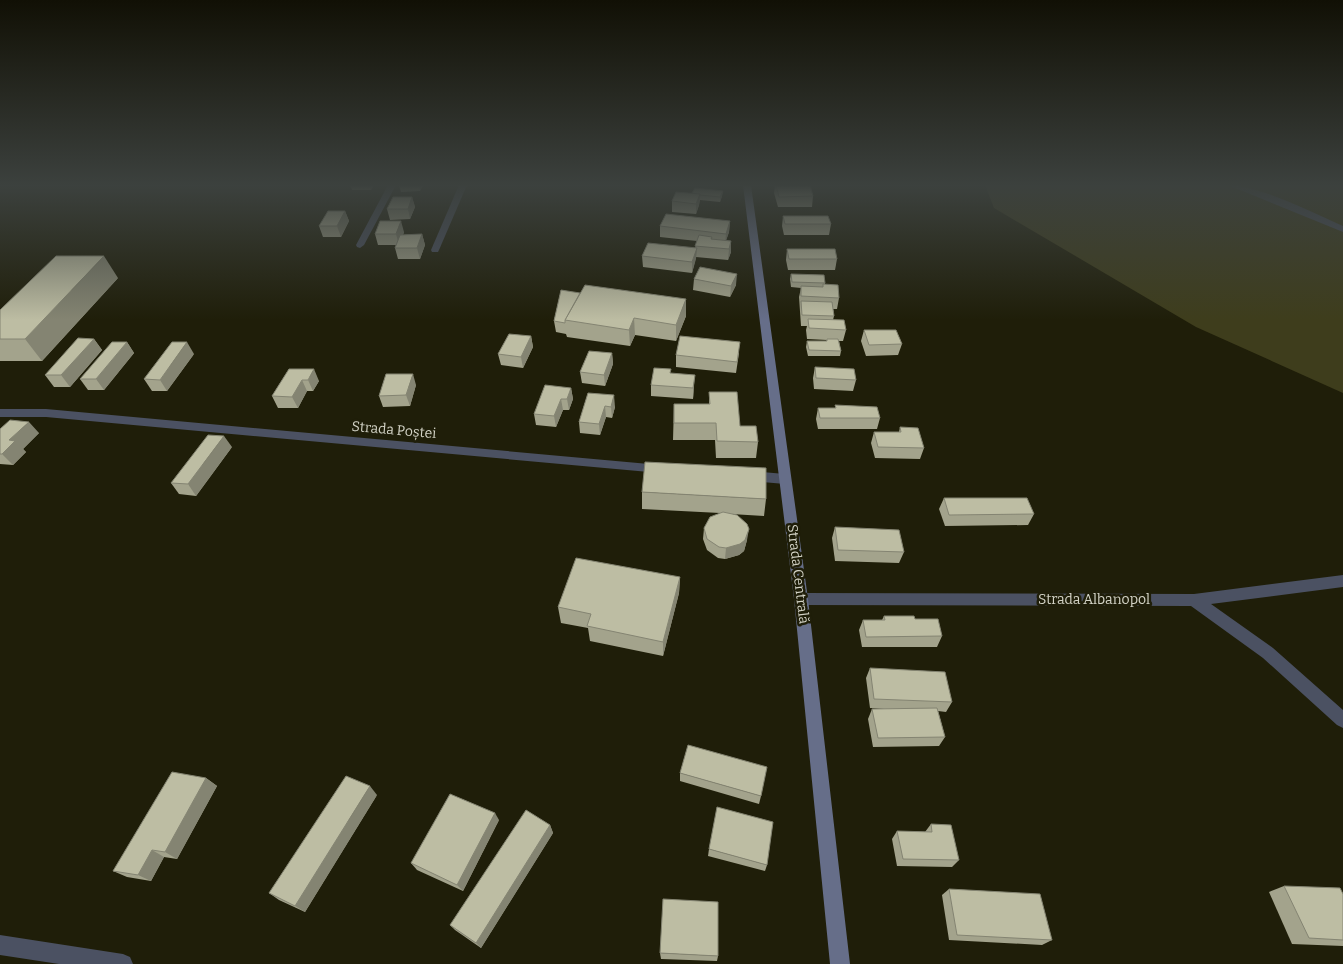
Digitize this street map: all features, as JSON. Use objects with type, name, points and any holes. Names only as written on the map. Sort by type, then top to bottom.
[{"type":"main road","name":"Strada Centrală","points":[[753,230],[802,599],[840,964]]},
{"type":"street","points":[[360,245],[368,230]]},
{"type":"street","points":[[435,250],[444,230]]},
{"type":"street","name":"Strada Poștei","points":[[0,413],[46,413],[673,470]]},
{"type":"street","points":[[739,476],[785,479]]},
{"type":"street","name":"Strada Albanopol","points":[[802,599],[1194,600],[1343,580]]},
{"type":"street","points":[[1194,600],[1268,653],[1343,720]]},
{"type":"street","points":[[0,945],[123,964]]},
{"type":"shaded area","points":[[1031,230],[1343,230],[1343,393],[1196,327]]},
{"type":"building","points":[[377,230],[398,230],[396,234],[375,234]]},
{"type":"building","points":[[693,230],[727,230],[726,234]]},
{"type":"building","points":[[422,234],[417,248],[395,248],[400,235]]},
{"type":"building","points":[[699,235],[712,237],[711,239],[731,241],[729,249],[695,246]]},
{"type":"building","points":[[648,243],[697,248],[692,262],[642,256]]},
{"type":"building","points":[[787,249],[835,249],[837,259],[789,259]]},
{"type":"building","points":[[56,256],[104,256],[25,339],[0,339],[0,310]]},
{"type":"building","points":[[700,267],[737,274],[731,286],[694,279]]},
{"type":"building","points":[[791,274],[824,275],[825,283],[792,282]]},
{"type":"building","points":[[823,284],[838,285],[839,298],[801,296],[801,286],[823,287]]},
{"type":"building","points":[[585,285],[686,299],[676,325],[634,318],[629,330],[565,320]]},
{"type":"building","points":[[561,290],[580,293],[565,323],[554,321]]},
{"type":"building","points":[[801,301],[832,302],[834,316],[802,315]]},
{"type":"building","points":[[808,319],[844,320],[846,330],[809,328]]},
{"type":"building","points":[[864,330],[896,330],[902,344],[869,345]]},
{"type":"building","points":[[509,334],[531,336],[521,357],[498,354]]},
{"type":"building","points":[[680,336],[740,342],[737,362],[676,355]]},
{"type":"building","points":[[78,338],[94,339],[61,375],[45,375]]},
{"type":"building","points":[[827,339],[838,339],[841,351],[809,350],[807,341],[827,341]]},
{"type":"building","points":[[112,342],[127,342],[96,379],[80,379]]},
{"type":"building","points":[[172,342],[187,342],[160,380],[144,379]]},
{"type":"building","points":[[589,351],[612,353],[604,375],[580,372]]},
{"type":"building","points":[[815,367],[854,369],[856,380],[816,378]]},
{"type":"building","points":[[654,368],[671,369],[670,373],[695,375],[693,388],[651,385]]},
{"type":"building","points":[[289,369],[314,369],[308,380],[302,380],[292,397],[272,396]]},
{"type":"building","points":[[386,374],[413,374],[406,395],[379,396]]},
{"type":"building","points":[[545,385],[571,388],[567,399],[561,399],[554,416],[534,414]]},
{"type":"building","points":[[709,392],[737,392],[740,426],[756,426],[758,442],[717,441],[716,423],[674,423],[674,404],[710,404]]},
{"type":"building","points":[[588,393],[614,395],[611,407],[605,406],[599,424],[579,422]]},
{"type":"building","points":[[835,405],[877,407],[880,418],[820,418],[818,408],[836,408]]},
{"type":"building","points":[[10,420],[29,422],[9,440],[15,441],[0,454],[0,429]]},
{"type":"building","points":[[900,427],[918,428],[924,448],[878,447],[874,432],[901,432]]},
{"type":"building","points":[[208,435],[224,436],[188,484],[171,483]]},
{"type":"building","points":[[645,462],[766,468],[766,499],[642,492]]},
{"type":"building","points":[[944,498],[1027,498],[1034,514],[949,515]]},
{"type":"building","points":[[723,512],[737,515],[747,524],[749,529],[745,540],[740,544],[726,548],[719,547],[707,539],[704,528],[710,517]]},
{"type":"building","points":[[835,527],[899,530],[904,552],[838,550]]},
{"type":"building","points":[[576,558],[680,577],[663,642],[587,626],[591,614],[558,607]]},
{"type":"building","points":[[884,616],[914,616],[915,619],[938,619],[942,636],[866,637],[863,620],[885,620]]},
{"type":"building","points":[[870,668],[945,672],[952,702],[874,699]]},
{"type":"building","points":[[937,708],[945,737],[878,738],[872,709]]},
{"type":"building","points":[[688,745],[767,767],[761,796],[680,773]]},
{"type":"building","points":[[172,772],[206,778],[165,852],[152,850],[138,875],[113,871]]},
{"type":"building","points":[[346,776],[370,786],[295,906],[269,893]]},
{"type":"building","points":[[450,794],[495,813],[457,885],[411,863]]},
{"type":"building","points":[[717,807],[773,822],[767,865],[709,849]]},
{"type":"building","points":[[526,810],[550,825],[476,943],[450,925]]},
{"type":"building","points":[[931,824],[951,825],[959,860],[903,859],[897,831],[932,832]]},
{"type":"building","points":[[1284,886],[1340,888],[1343,894],[1343,940],[1309,938]]},
{"type":"building","points":[[949,889],[1040,894],[1052,940],[957,935]]},
{"type":"building","points":[[663,899],[718,902],[718,956],[660,953]]}]
